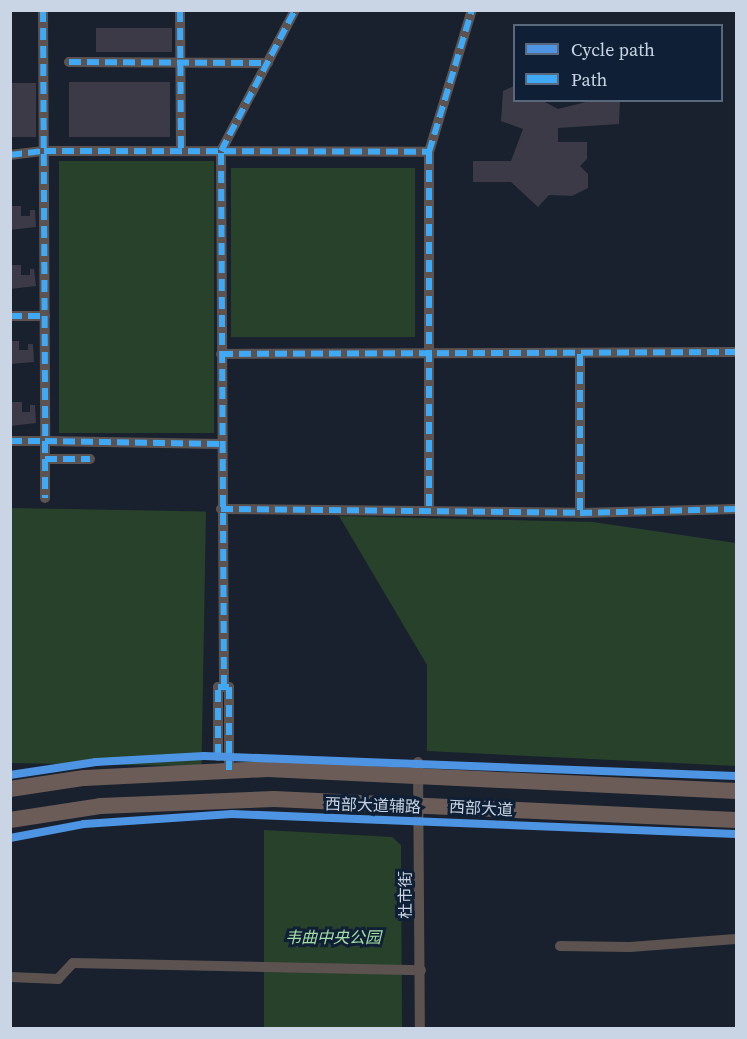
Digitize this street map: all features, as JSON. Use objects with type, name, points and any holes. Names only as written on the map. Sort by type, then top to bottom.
[{"type":"main road","name":"西部大道","points":[[10,789],[84,778],[229,770],[418,769],[736,791]]},
{"type":"main road","name":"西部大道","points":[[10,820],[100,806],[180,801],[417,805],[736,820]]},
{"type":"street","points":[[43,10],[45,498]]},
{"type":"street","points":[[180,10],[181,151]]},
{"type":"street","points":[[224,687],[220,444],[220,151],[295,10]]},
{"type":"street","points":[[429,511],[429,152],[472,10]]},
{"type":"street","points":[[69,62],[268,63]]},
{"type":"street","points":[[10,155],[44,151],[429,152]]},
{"type":"street","points":[[10,316],[45,316]]},
{"type":"street","points":[[221,354],[736,352]]},
{"type":"street","points":[[580,354],[580,513]]},
{"type":"street","points":[[10,441],[220,444]]},
{"type":"street","points":[[45,459],[90,459]]},
{"type":"street","points":[[221,509],[580,513],[736,509]]},
{"type":"street","points":[[218,756],[218,687],[229,687],[229,770]]},
{"type":"street","name":"杜市街","points":[[418,769],[420,1029]]},
{"type":"street","points":[[560,946],[630,947],[736,939]]},
{"type":"street","points":[[10,977],[58,979],[73,963],[421,970]]},
{"type":"green space","points":[[59,161],[214,161],[214,433],[59,433]]},
{"type":"green space","points":[[231,168],[415,168],[415,337],[231,337]]},
{"type":"green space","points":[[11,508],[206,511],[202,766],[10,763]]},
{"type":"green space","points":[[339,516],[593,522],[736,543],[736,766],[427,751],[427,665]]},
{"type":"green space","name":"韦曲中央公园","points":[[264,830],[392,837],[401,845],[402,1028],[264,1028]]},
{"type":"building","points":[[96,28],[172,28],[172,52],[96,52]]},
{"type":"building","points":[[69,82],[170,82],[170,137],[69,137]]},
{"type":"building","points":[[10,83],[36,83],[36,137],[10,137]]},
{"type":"building","points":[[513,86],[513,102],[545,102],[558,109],[586,102],[620,102],[619,124],[558,128],[558,142],[587,142],[587,159],[580,166],[588,174],[588,188],[572,196],[549,195],[538,207],[511,182],[473,182],[473,161],[511,161],[523,129],[501,121],[503,91]]},
{"type":"building","points":[[10,206],[21,206],[21,216],[30,216],[30,210],[35,210],[36,227],[10,230]]},
{"type":"building","points":[[10,265],[21,265],[21,275],[30,275],[30,269],[34,269],[36,286],[10,289]]},
{"type":"building","points":[[10,341],[19,341],[19,350],[28,350],[28,344],[33,344],[34,362],[10,364]]},
{"type":"building","points":[[10,402],[22,402],[22,412],[30,412],[30,405],[35,405],[36,423],[10,426]]},
{"type":"marked path","points":[[43,10],[45,441],[220,444]]},
{"type":"marked path","points":[[180,10],[181,151]]},
{"type":"marked path","points":[[224,687],[221,151],[295,10]]},
{"type":"marked path","points":[[10,155],[44,151],[429,152],[472,10]]},
{"type":"marked path","points":[[69,62],[268,63]]},
{"type":"marked path","points":[[429,152],[429,511]]},
{"type":"marked path","points":[[10,316],[45,316]]},
{"type":"marked path","points":[[221,354],[736,352]]},
{"type":"marked path","points":[[580,354],[580,513],[736,509]]},
{"type":"marked path","points":[[10,441],[45,441],[45,498]]},
{"type":"marked path","points":[[45,459],[90,459]]},
{"type":"marked path","points":[[221,509],[580,513]]},
{"type":"marked path","points":[[218,756],[218,687],[229,687],[229,770]]},
{"type":"cycle path","points":[[10,775],[96,762],[204,756],[736,776]]},
{"type":"cycle path","name":"西部大道辅路","points":[[10,838],[84,824],[232,814],[736,834]]}]
